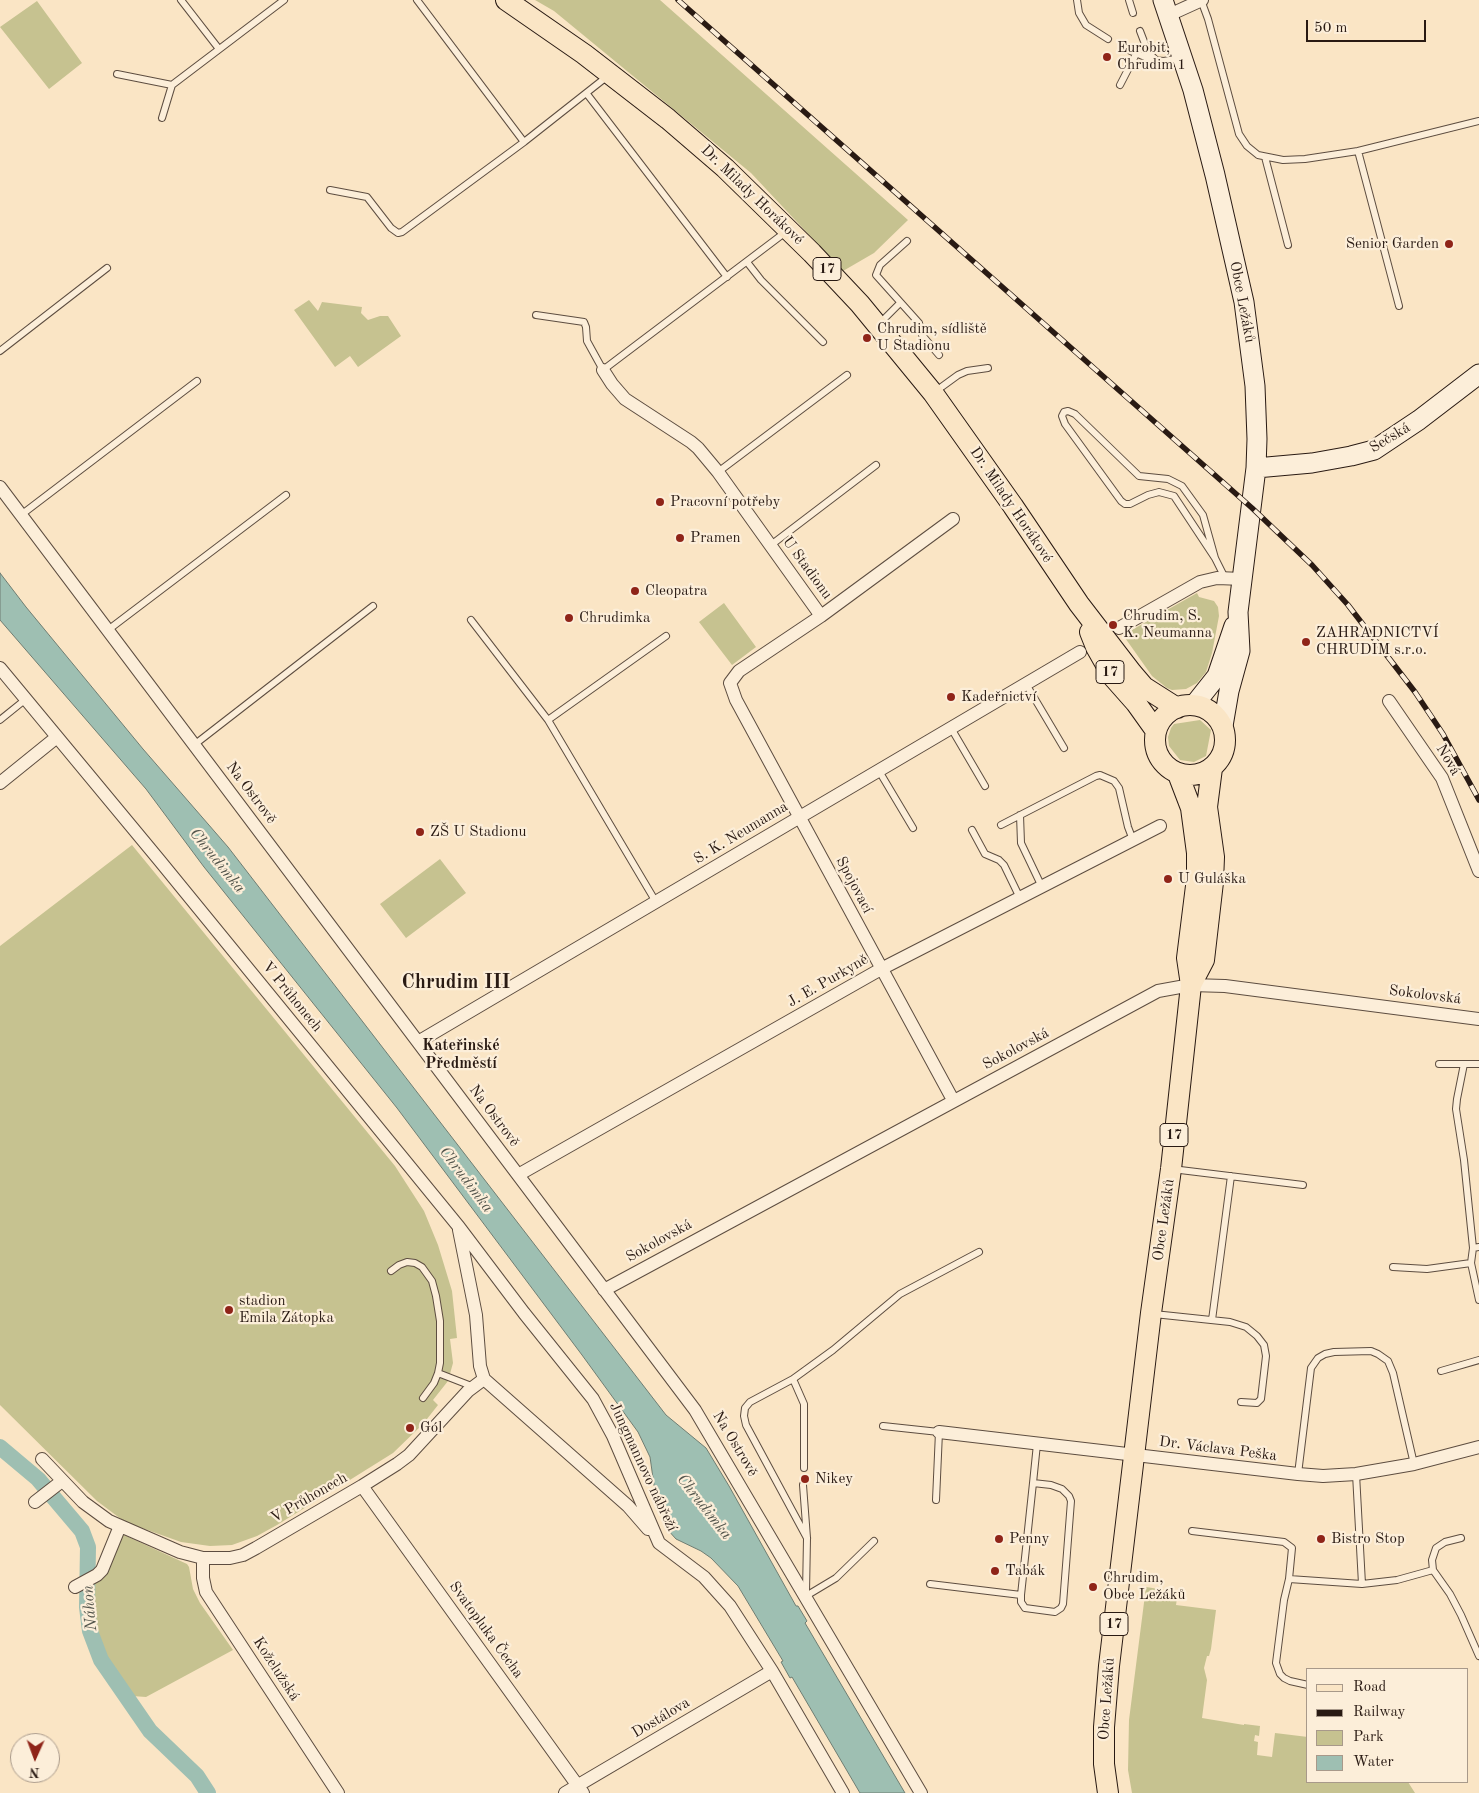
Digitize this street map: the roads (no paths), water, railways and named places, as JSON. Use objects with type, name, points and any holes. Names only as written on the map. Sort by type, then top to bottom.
[{"type":"main road","name":"Dr. Milady Horákové","points":[[506,0],[552,30],[611,74],[696,142],[789,230],[878,325],[933,393],[1079,604],[1144,687],[1185,706]]},
{"type":"main road","name":"Obce Ležáků","points":[[1166,8],[1183,57],[1216,175],[1244,302],[1255,386],[1256,468],[1234,579],[1240,651],[1229,691],[1223,726]]},
{"type":"main road","name":"Sečská","points":[[1256,468],[1312,463],[1367,453],[1419,420],[1479,374]]},
{"type":"main road","name":"Dr. Milady Horákové","points":[[1079,604],[1096,647],[1113,677],[1136,703],[1156,732]]},
{"type":"main road","name":"Obce Ležáků","points":[[1185,706],[1217,676],[1238,612]]},
{"type":"main road","name":"17","points":[[1185,706],[1208,710],[1223,726],[1226,735],[1223,754],[1212,768]]},
{"type":"main road","points":[[1156,732],[1158,725],[1166,715],[1185,706]]},
{"type":"main road","name":"17","points":[[1156,732],[1155,742],[1159,756],[1169,768],[1178,774]]},
{"type":"main road","name":"Obce Ležáků","points":[[1192,985],[1204,960],[1211,900],[1214,857],[1207,807],[1212,768]]},
{"type":"main road","points":[[1178,774],[1196,775],[1212,768]]},
{"type":"main road","name":"Obce Ležáků","points":[[1108,1793],[1104,1764],[1105,1703],[1192,985],[1187,958],[1198,878],[1197,853],[1191,808],[1178,774]]},
{"type":"street","points":[[1166,8],[1201,0]]},
{"type":"street","name":"U Stadionu","points":[[603,370],[621,396],[691,442],[718,472],[822,616],[740,671],[730,683]]},
{"type":"street","name":"Na Ostrově","points":[[0,487],[706,1428],[921,1793]]},
{"type":"street","points":[[822,616],[954,519]]},
{"type":"street","points":[[1119,628],[1193,585],[1208,579],[1234,579]]},
{"type":"street","name":"S. K. Neumanna","points":[[418,1042],[1080,652]]},
{"type":"street","name":"V Průhonech","points":[[0,668],[459,1227],[479,1339],[479,1383],[409,1455],[362,1486],[243,1555],[224,1558],[203,1558],[166,1547],[120,1526],[97,1513],[58,1484],[42,1459]]},
{"type":"street","name":"Spojovací","points":[[730,683],[736,700],[799,818],[953,1100]]},
{"type":"street","name":"Nová","points":[[1388,701],[1442,778],[1479,871]]},
{"type":"street","points":[[0,783],[57,737]]},
{"type":"street","name":"J. E. Purkyně","points":[[518,1175],[881,969],[1160,826]]},
{"type":"street","name":"Sokolovská","points":[[604,1290],[1158,990],[1192,985],[1225,986],[1479,1019]]},
{"type":"street","name":"Jungmannovo nábřeží","points":[[459,1227],[524,1313],[573,1373],[603,1415],[659,1543],[712,1584],[738,1617],[772,1671],[843,1793]]},
{"type":"street","points":[[479,1383],[628,1506],[659,1543]]},
{"type":"street","points":[[939,1432],[1134,1455]]},
{"type":"street","name":"Dr. Václava Peška","points":[[1134,1455],[1298,1474],[1356,1474],[1414,1464],[1479,1447]]},
{"type":"street","points":[[35,1502],[58,1484]]},
{"type":"street","name":"Svatopluka Čecha","points":[[362,1486],[581,1789]]},
{"type":"street","points":[[75,1587],[97,1575],[105,1566],[120,1526]]},
{"type":"street","name":"Koželužská","points":[[203,1558],[203,1578],[206,1592],[338,1793]]},
{"type":"street","name":"Dostálova","points":[[565,1793],[581,1789],[772,1671]]},
{"type":"lane","points":[[181,0],[219,49]]},
{"type":"lane","points":[[162,118],[172,85],[284,0]]},
{"type":"lane","points":[[417,0],[524,142]]},
{"type":"lane","points":[[1077,0],[1080,13],[1086,25],[1108,39]]},
{"type":"lane","points":[[1128,0],[1134,13]]},
{"type":"lane","points":[[1201,0],[1239,134],[1253,152],[1265,157],[1295,161],[1358,151],[1479,121]]},
{"type":"lane","points":[[1140,31],[1148,52],[1158,61]]},
{"type":"lane","points":[[1124,48],[1158,61],[1170,61],[1183,57]]},
{"type":"lane","points":[[1120,85],[1136,54]]},
{"type":"lane","points":[[117,74],[172,85]]},
{"type":"lane","points":[[330,190],[367,197],[391,228],[402,232],[524,142],[611,74]]},
{"type":"lane","points":[[587,94],[727,277]]},
{"type":"lane","points":[[1358,151],[1399,306]]},
{"type":"lane","points":[[1265,157],[1288,245]]},
{"type":"lane","points":[[536,315],[584,322],[587,341],[603,370],[789,230]]},
{"type":"lane","points":[[907,241],[880,265],[876,273],[878,279],[920,324],[922,335],[939,355]]},
{"type":"lane","points":[[747,262],[761,280],[823,342]]},
{"type":"lane","points":[[0,351],[107,268]]},
{"type":"lane","points":[[878,325],[900,303]]},
{"type":"lane","points":[[933,393],[958,375],[967,371],[988,368]]},
{"type":"lane","points":[[718,472],[847,375]]},
{"type":"lane","points":[[21,515],[197,381]]},
{"type":"lane","points":[[1215,558],[1203,515],[1182,486],[1168,479],[1138,476],[1075,414],[1068,411],[1062,413],[1065,424],[1121,501],[1125,504],[1130,504],[1159,492],[1174,496],[1215,558],[1234,579]]},
{"type":"lane","points":[[771,545],[876,465]]},
{"type":"lane","points":[[108,630],[286,495]]},
{"type":"lane","points":[[194,745],[373,606]]},
{"type":"lane","points":[[471,620],[548,720],[656,902]]},
{"type":"lane","points":[[548,720],[666,636]]},
{"type":"lane","points":[[1026,684],[1064,748]]},
{"type":"lane","points":[[0,720],[26,699]]},
{"type":"lane","points":[[951,728],[985,786]]},
{"type":"lane","points":[[879,771],[913,828]]},
{"type":"lane","points":[[1001,825],[1100,775],[1114,781],[1119,788],[1133,840]]},
{"type":"lane","points":[[1020,815],[1021,843],[1042,887]]},
{"type":"lane","points":[[972,830],[985,854],[999,860],[1004,865],[1020,898]]},
{"type":"lane","points":[[1439,1064],[1479,1064]]},
{"type":"lane","points":[[1464,1064],[1456,1104],[1476,1247],[1471,1263],[1479,1300]]},
{"type":"lane","points":[[1171,1169],[1303,1185]]},
{"type":"lane","points":[[1212,1320],[1231,1176]]},
{"type":"lane","points":[[807,1538],[746,1425],[745,1408],[750,1402],[793,1379],[833,1350],[900,1294],[979,1252]]},
{"type":"lane","points":[[391,1271],[407,1262],[414,1263],[422,1267],[432,1280],[440,1321],[441,1344],[438,1373],[434,1383],[423,1398]]},
{"type":"lane","points":[[1394,1267],[1427,1269],[1471,1263]]},
{"type":"lane","points":[[1151,1313],[1230,1322],[1246,1327],[1257,1336],[1264,1345],[1266,1363],[1260,1401],[1257,1404],[1241,1402]]},
{"type":"lane","points":[[1298,1474],[1311,1368],[1318,1358],[1324,1354],[1334,1352],[1371,1351],[1388,1361],[1393,1374],[1414,1464]]},
{"type":"lane","points":[[1441,1371],[1479,1360]]},
{"type":"lane","points":[[438,1373],[479,1383]]},
{"type":"lane","points":[[793,1379],[804,1404],[804,1468]]},
{"type":"lane","points":[[882,1426],[939,1432],[936,1500]]},
{"type":"lane","points":[[1033,1483],[1058,1487],[1070,1496],[1071,1505],[1063,1604],[1055,1612],[1029,1609],[1022,1606],[1021,1595],[1033,1483],[1038,1444]]},
{"type":"lane","points":[[1356,1474],[1362,1584]]},
{"type":"lane","points":[[803,1485],[807,1538],[806,1596]]},
{"type":"lane","points":[[1192,1530],[1288,1543],[1292,1548],[1276,1663],[1280,1674],[1284,1678],[1290,1682],[1306,1685]]},
{"type":"lane","points":[[1461,1538],[1445,1542],[1436,1548],[1432,1560],[1433,1570],[1450,1594],[1479,1656]]},
{"type":"lane","points":[[806,1596],[836,1578],[874,1541]]},
{"type":"lane","points":[[1289,1578],[1362,1584],[1397,1580],[1433,1570]]},
{"type":"lane","points":[[930,1584],[1021,1595]]},
{"type":"water","points":[[0,573],[143,749],[228,847],[666,1415],[706,1448],[796,1606],[798,1606],[807,1621],[805,1623],[905,1793],[860,1793],[792,1677],[790,1678],[781,1662],[783,1661],[738,1586],[711,1558],[676,1539],[667,1529],[654,1485],[650,1457],[638,1432],[582,1355],[397,1108],[204,867],[146,789],[0,620]]},
{"type":"waterway","name":"Náhon","points":[[0,1447],[38,1479],[82,1531],[88,1547],[87,1607],[90,1631],[101,1660],[150,1731],[197,1776],[208,1793]]},
{"type":"railway","points":[[678,0],[1252,508],[1312,565],[1348,605],[1415,692],[1443,734],[1479,800]]},
{"type":"place","name":"Eurobit, Chrudim 1","points":[[1107,57]]},
{"type":"place","name":"Senior Garden","points":[[1449,244]]},
{"type":"place","name":"Chrudim, sídliště U Stadionu","points":[[867,338]]},
{"type":"place","name":"Pracovní potřeby","points":[[660,502]]},
{"type":"place","name":"Pramen","points":[[680,538]]},
{"type":"place","name":"Cleopatra","points":[[635,591]]},
{"type":"place","name":"Chrudimka","points":[[569,618]]},
{"type":"place","name":"Chrudim, S. K. Neumanna","points":[[1113,625]]},
{"type":"place","name":"ZAHRADNICTVÍ CHRUDIM s.r.o.","points":[[1306,642]]},
{"type":"place","name":"Kadeřnictví","points":[[951,697]]},
{"type":"place","name":"ZŠ U Stadionu","points":[[420,832]]},
{"type":"place","name":"U Guláška","points":[[1168,879]]},
{"type":"place","name":"stadion Emila Zátopka","points":[[229,1310]]},
{"type":"place","name":"Gól","points":[[410,1428]]},
{"type":"place","name":"Nikey","points":[[805,1479]]},
{"type":"place","name":"Penny","points":[[999,1539]]},
{"type":"place","name":"Bistro Stop","points":[[1321,1539]]},
{"type":"place","name":"Tabák","points":[[995,1571]]},
{"type":"place","name":"Chrudim, Obce Ležáků","points":[[1093,1587]]},
{"type":"district","name":"Chrudim III","points":[[456,983]]},
{"type":"district","name":"Kateřinské Předměstí","points":[[461,1055]]}]
